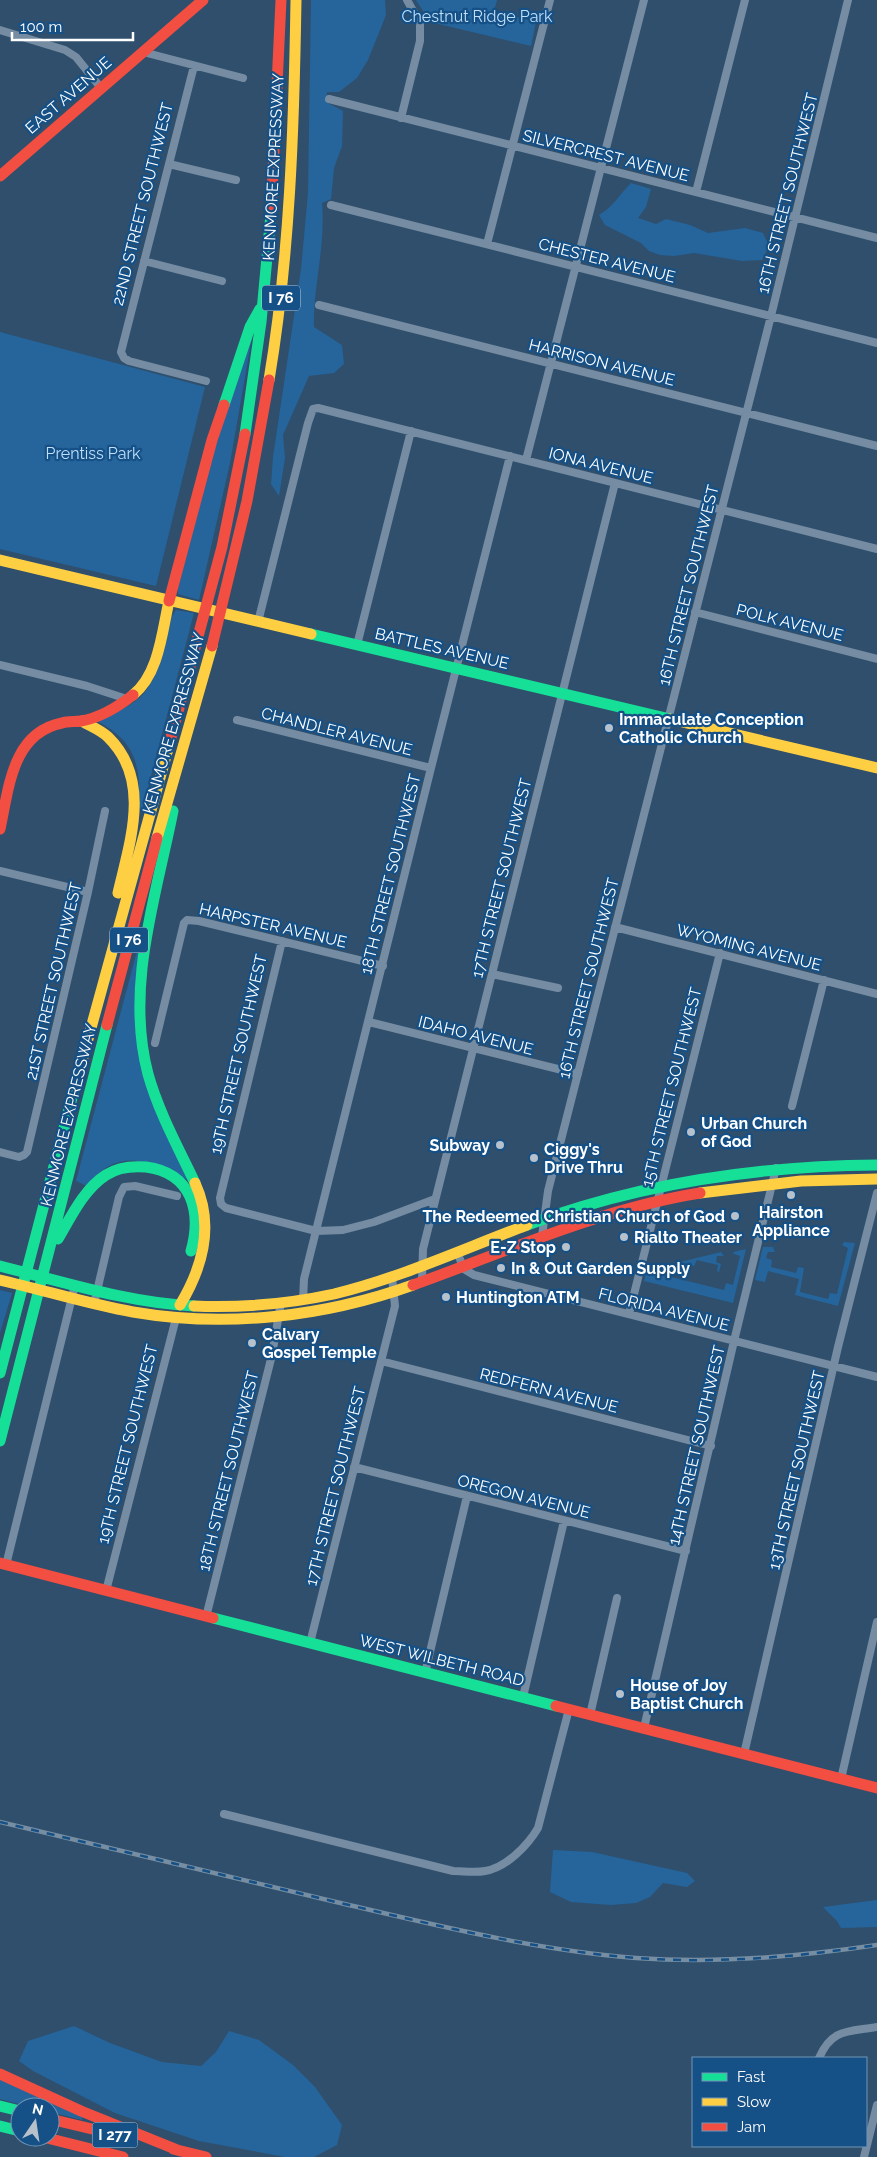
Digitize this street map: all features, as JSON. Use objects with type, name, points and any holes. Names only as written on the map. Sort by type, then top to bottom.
[{"type":"main road","name":"EAST AVENUE","points":[[0,176],[203,0]]},
{"type":"main road","name":"KENMORE EXPRESSWAY","points":[[0,1373],[86,1038],[201,628],[246,430],[264,302],[270,236],[280,0]]},
{"type":"main road","name":"KENMORE EXPRESSWAY","points":[[0,1441],[51,1252],[122,966],[226,592],[260,437],[279,316],[292,166],[296,0]]},
{"type":"main road","points":[[0,829],[16,759],[22,748],[38,732],[48,727],[67,722],[82,721],[127,699],[141,687],[147,678],[154,660],[196,494],[222,407],[250,327],[264,302]]},
{"type":"main road","name":"BATTLES AVENUE","points":[[0,560],[877,768]]},
{"type":"main road","points":[[180,1305],[190,1290],[201,1252],[206,1229],[205,1212],[200,1196],[170,1132],[152,1086],[142,1044],[140,1008],[148,931],[192,714]]},
{"type":"main road","points":[[82,721],[108,735],[126,756],[134,781],[135,800],[134,819],[86,1038]]},
{"type":"main road","points":[[0,1266],[96,1291],[156,1303],[248,1306],[303,1300],[356,1288],[543,1219],[632,1192],[706,1176],[776,1168],[835,1165],[877,1166]]},
{"type":"main road","points":[[51,1252],[85,1197],[95,1184],[107,1174],[130,1166],[160,1170],[180,1182],[189,1193],[197,1221],[194,1242],[180,1288],[180,1305]]},
{"type":"main road","points":[[0,1280],[94,1304],[176,1318],[217,1319],[279,1316],[328,1309],[394,1290],[542,1236],[656,1201],[719,1189],[772,1182],[877,1179]]},
{"type":"main road","name":"19TH STREET SOUTHWEST","points":[[176,1318],[180,1305]]},
{"type":"main road","name":"WEST WILBETH ROAD","points":[[3,1564],[877,1788]]},
{"type":"main road","points":[[0,2074],[180,2151]]},
{"type":"main road","name":"I 277","points":[[60,2121],[206,2157]]},
{"type":"main road","name":"I 277","points":[[60,2141],[123,2157]]},
{"type":"street","points":[[401,118],[420,42],[421,29],[407,0]]},
{"type":"street","points":[[488,244],[550,0]]},
{"type":"street","points":[[526,460],[644,0]]},
{"type":"street","points":[[696,192],[745,0]]},
{"type":"street","name":"16TH STREET SOUTHWEST","points":[[542,1236],[548,1191],[796,217],[848,0]]},
{"type":"street","points":[[0,30],[65,50],[76,57],[102,88]]},
{"type":"street","points":[[143,52],[243,78]]},
{"type":"street","name":"22ND STREET SOUTHWEST","points":[[194,66],[122,355],[129,361],[206,381]]},
{"type":"street","name":"SILVERCREST AVENUE","points":[[329,99],[877,238]]},
{"type":"street","points":[[169,164],[236,180]]},
{"type":"street","name":"CHESTER AVENUE","points":[[331,205],[877,343]]},
{"type":"street","points":[[144,261],[222,281]]},
{"type":"street","name":"HARRISON AVENUE","points":[[320,305],[877,446]]},
{"type":"street","name":"IONA AVENUE","points":[[258,622],[308,423],[313,409],[318,408],[877,549]]},
{"type":"street","points":[[357,645],[411,431]]},
{"type":"street","name":"18TH STREET SOUTHWEST","points":[[303,1300],[304,1279],[383,966],[430,768],[510,456]]},
{"type":"street","name":"17TH STREET SOUTHWEST","points":[[422,1280],[423,1249],[435,1199],[614,483]]},
{"type":"street","name":"POLK AVENUE","points":[[695,612],[877,659]]},
{"type":"street","points":[[0,665],[87,686],[127,699]]},
{"type":"street","name":"CHANDLER AVENUE","points":[[236,720],[430,768]]},
{"type":"street","name":"21ST STREET SOUTHWEST","points":[[0,1152],[18,1157],[24,1156],[27,1152],[105,811]]},
{"type":"street","points":[[0,870],[88,892]]},
{"type":"street","name":"HARPSTER AVENUE","points":[[155,1043],[184,923],[187,920],[199,921],[383,966]]},
{"type":"street","name":"WYOMING AVENUE","points":[[615,927],[877,994]]},
{"type":"street","name":"19TH STREET SOUTHWEST","points":[[282,941],[220,1198],[221,1204],[226,1208],[316,1231]]},
{"type":"street","name":"15TH STREET SOUTHWEST","points":[[629,1314],[656,1201],[720,954]]},
{"type":"street","points":[[492,974],[558,988]]},
{"type":"street","points":[[792,1106],[824,980]]},
{"type":"street","name":"IDAHO AVENUE","points":[[368,1022],[578,1074]]},
{"type":"street","name":"14TH STREET SOUTHWEST","points":[[644,1728],[776,1168]]},
{"type":"street","points":[[94,1304],[119,1197],[124,1187],[128,1185],[135,1186],[177,1196]]},
{"type":"street","name":"13TH STREET SOUTHWEST","points":[[744,1754],[834,1366],[877,1193]]},
{"type":"street","points":[[316,1231],[343,1230],[374,1222],[435,1199]]},
{"type":"street","points":[[457,1252],[463,1265]]},
{"type":"street","name":"FLORIDA AVENUE","points":[[463,1265],[464,1269],[474,1275],[877,1377]]},
{"type":"street","name":"17TH STREET SOUTHWEST","points":[[310,1643],[395,1306],[392,1276]]},
{"type":"street","points":[[3,1564],[75,1285]]},
{"type":"street","name":"18TH STREET SOUTHWEST","points":[[206,1617],[272,1355],[281,1302]]},
{"type":"street","name":"19TH STREET SOUTHWEST","points":[[106,1591],[176,1318]]},
{"type":"street","name":"REDFERN AVENUE","points":[[381,1361],[711,1446]]},
{"type":"street","name":"OREGON AVENUE","points":[[354,1467],[686,1551]]},
{"type":"street","points":[[425,1673],[466,1496]]},
{"type":"street","points":[[522,1697],[564,1520]]},
{"type":"street","points":[[590,1715],[618,1598]]},
{"type":"street","points":[[841,1779],[877,1622]]},
{"type":"street","points":[[224,1814],[453,1871],[486,1871],[514,1857],[530,1842],[538,1828],[569,1709]]},
{"type":"street","points":[[820,2057],[828,2042],[836,2035],[850,2030],[877,2027]]},
{"type":"street","points":[[867,2145],[877,2105]]},
{"type":"green space","points":[[311,0],[385,0],[386,15],[368,60],[357,78],[339,92],[327,92],[326,102],[343,111],[342,146],[334,168],[331,199],[322,203],[321,250],[315,296],[314,327],[342,345],[344,364],[334,373],[309,376],[283,435],[285,458],[279,496],[271,484],[273,457],[301,269],[308,193]]},
{"type":"green space","name":"Chestnut Ridge Park","points":[[416,0],[497,0],[494,11],[536,22],[531,46],[430,22]]},
{"type":"green space","points":[[631,183],[651,189],[646,207],[638,218],[656,224],[666,219],[690,225],[708,233],[745,228],[763,233],[769,246],[762,260],[742,261],[694,253],[674,256],[660,255],[649,251],[641,243],[605,225],[599,215]]},
{"type":"green space","name":"Prentiss Park","points":[[0,332],[205,387],[156,586],[0,549]]},
{"type":"green space","points":[[252,337],[230,463],[199,600],[178,594],[178,584],[210,458]]},
{"type":"green space","points":[[176,610],[194,613],[142,810],[138,808],[139,779],[133,755],[119,736],[95,720],[128,706],[145,692],[158,666],[172,616]]},
{"type":"green space","points":[[138,947],[141,948],[135,1030],[188,1180],[159,1166],[138,1161],[128,1161],[117,1162],[107,1167],[87,1186],[76,1181]]},
{"type":"green space","points":[[844,1242],[855,1243],[838,1306],[795,1295],[799,1279],[768,1271],[765,1282],[755,1280],[763,1247],[773,1247],[775,1252],[768,1252],[766,1258],[772,1260],[771,1267],[796,1273],[798,1267],[804,1268],[800,1292],[828,1299],[830,1293],[837,1294],[848,1248],[842,1245]]},
{"type":"green space","points":[[746,1249],[733,1303],[644,1281],[647,1268],[661,1266],[659,1274],[724,1290],[726,1283],[733,1285],[740,1256],[733,1252]]},
{"type":"green space","points":[[721,1252],[724,1256],[717,1256],[716,1262],[721,1264],[719,1272],[717,1271],[718,1265],[697,1260],[694,1266],[680,1262]]},
{"type":"green space","points":[[0,1290],[12,1293],[0,1333]]},
{"type":"green space","points":[[553,1850],[592,1852],[687,1873],[695,1881],[687,1887],[663,1883],[650,1897],[636,1903],[611,1905],[571,1902],[550,1892]]},
{"type":"green space","points":[[877,1900],[877,1927],[841,1928],[837,1921],[823,1907]]},
{"type":"green space","points":[[74,2026],[110,2043],[162,2062],[201,2066],[216,2052],[229,2031],[259,2040],[293,2065],[315,2087],[342,2125],[337,2145],[314,2157],[285,2157],[199,2141],[115,2113],[33,2071],[19,2061],[28,2041]]},
{"type":"green space","points":[[0,2079],[42,2097],[10,2097],[10,2102],[0,2099]]},
{"type":"green space","points":[[60,2105],[83,2115],[82,2120],[60,2114]]},
{"type":"railway","points":[[0,1822],[410,1919],[485,1936],[560,1949],[666,1960],[727,1960],[787,1956],[877,1945]]},
{"type":"traffic: fast","points":[[245,434],[261,322],[271,214]]},
{"type":"traffic: fast","points":[[224,405],[250,327],[260,309]]},
{"type":"traffic: fast","points":[[311,634],[670,719]]},
{"type":"traffic: fast","points":[[173,811],[146,942],[141,975],[140,1008],[142,1041],[152,1088],[169,1130],[195,1183]]},
{"type":"traffic: fast","points":[[0,1441],[107,1025]]},
{"type":"traffic: fast","points":[[0,1373],[75,1086]]},
{"type":"traffic: fast","points":[[527,1225],[612,1198],[699,1180],[743,1173],[788,1169],[877,1165]]},
{"type":"traffic: fast","points":[[58,1239],[79,1204],[98,1181],[111,1172],[121,1169],[146,1167],[162,1171],[174,1177],[190,1197],[194,1209],[195,1222],[191,1251]]},
{"type":"traffic: fast","points":[[0,1266],[120,1296],[145,1301],[194,1306]]},
{"type":"traffic: fast","points":[[213,1618],[556,1706]]},
{"type":"traffic: fast","points":[[0,2106],[10,2108]]},
{"type":"traffic: fast","points":[[0,2126],[10,2128]]},
{"type":"traffic: slow","points":[[269,380],[282,286],[290,191],[296,0]]},
{"type":"traffic: slow","points":[[0,560],[311,634]]},
{"type":"traffic: slow","points":[[133,695],[149,676],[154,664],[169,601]]},
{"type":"traffic: slow","points":[[157,838],[212,646]]},
{"type":"traffic: slow","points":[[670,719],[877,768]]},
{"type":"traffic: slow","points":[[82,721],[108,737],[122,754],[130,772],[134,792],[134,812],[128,853],[118,893]]},
{"type":"traffic: slow","points":[[75,1086],[169,745]]},
{"type":"traffic: slow","points":[[700,1193],[801,1181],[877,1179]]},
{"type":"traffic: slow","points":[[180,1305],[195,1276],[200,1261],[205,1230],[201,1198],[195,1183]]},
{"type":"traffic: slow","points":[[194,1306],[264,1305],[334,1294],[383,1280],[527,1225]]},
{"type":"traffic: slow","points":[[0,1280],[133,1312],[203,1319],[239,1319],[310,1312],[345,1305],[413,1285]]},
{"type":"traffic: jam","points":[[0,176],[203,0]]},
{"type":"traffic: jam","points":[[271,214],[281,0]]},
{"type":"traffic: jam","points":[[212,646],[247,501],[269,380]]},
{"type":"traffic: jam","points":[[169,601],[212,440],[224,405]]},
{"type":"traffic: jam","points":[[169,745],[222,547],[245,434]]},
{"type":"traffic: jam","points":[[0,829],[10,780],[23,750],[32,738],[45,729],[62,723],[81,721],[102,714],[133,695]]},
{"type":"traffic: jam","points":[[107,1025],[157,838]]},
{"type":"traffic: jam","points":[[413,1285],[590,1220],[626,1209],[700,1193]]},
{"type":"traffic: jam","points":[[0,1563],[213,1618]]},
{"type":"traffic: jam","points":[[556,1706],[877,1788]]},
{"type":"traffic: jam","points":[[0,2074],[81,2111],[180,2151]]},
{"type":"traffic: jam","points":[[60,2121],[130,2138]]},
{"type":"traffic: jam","points":[[60,2141],[123,2157]]},
{"type":"traffic: jam","points":[[173,2149],[206,2157]]},
{"type":"place","name":"Immaculate Conception Catholic Church","points":[[609,728]]},
{"type":"place","name":"Urban Church of God","points":[[691,1132]]},
{"type":"place","name":"Subway","points":[[500,1145]]},
{"type":"place","name":"Ciggy's Drive Thru","points":[[534,1158]]},
{"type":"place","name":"Hairston Appliance","points":[[791,1195]]},
{"type":"place","name":"The Redeemed Christian Church of God","points":[[735,1216]]},
{"type":"place","name":"Rialto Theater","points":[[624,1237]]},
{"type":"place","name":"E-Z Stop","points":[[566,1247]]},
{"type":"place","name":"In & Out Garden Supply","points":[[501,1268]]},
{"type":"place","name":"Huntington ATM","points":[[446,1297]]},
{"type":"place","name":"Calvary Gospel Temple","points":[[252,1343]]},
{"type":"place","name":"House of Joy Baptist Church","points":[[620,1694]]}]
